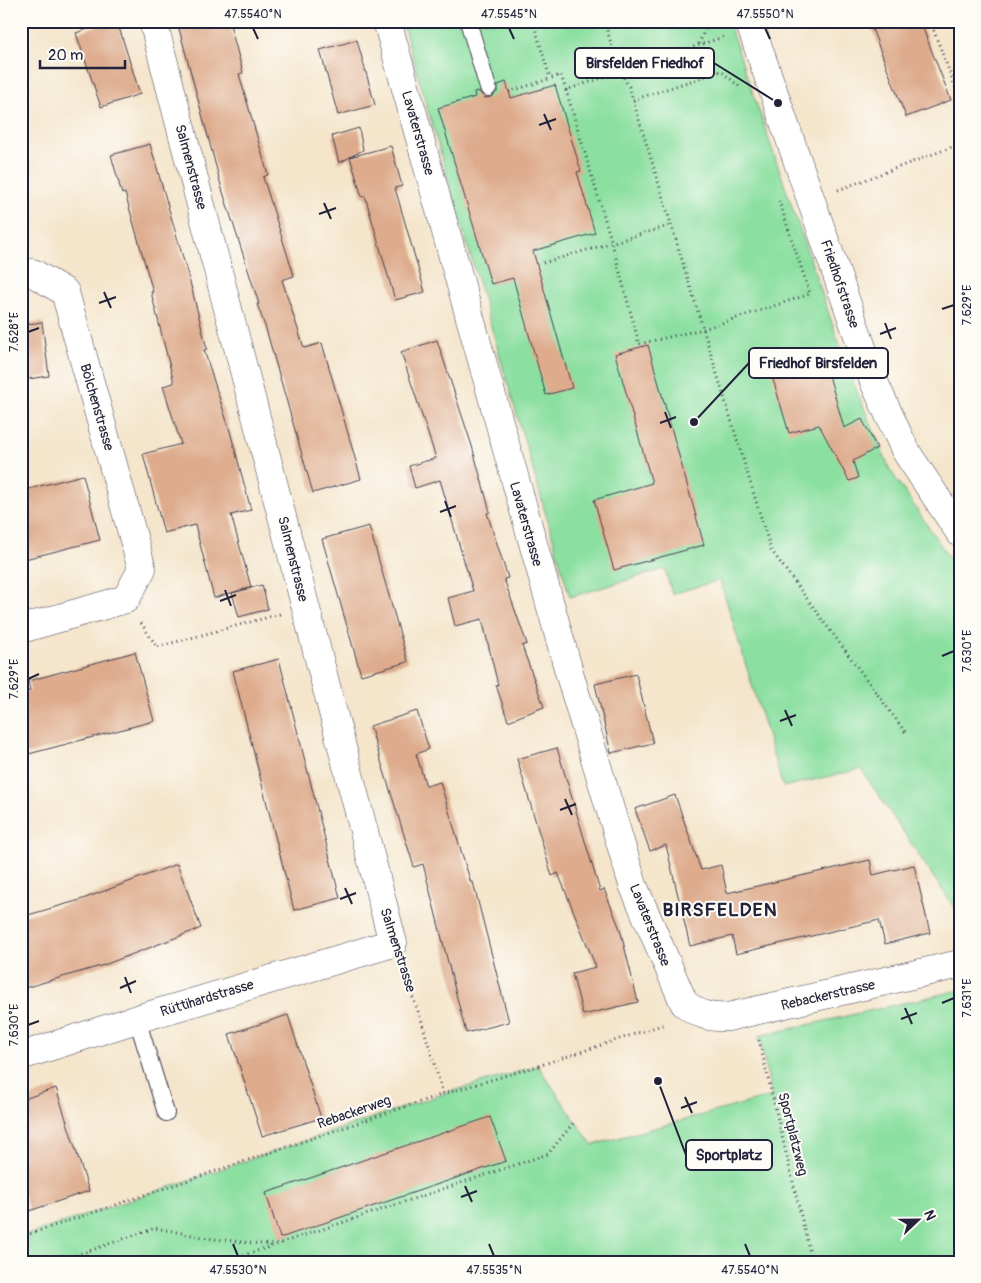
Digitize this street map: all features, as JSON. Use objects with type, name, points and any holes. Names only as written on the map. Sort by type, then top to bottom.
[{"type":"street","name":"Salmenstrasse","points":[[153,21],[393,943]]},
{"type":"street","name":"Lavaterstrasse","points":[[387,21],[546,594],[634,885],[676,988],[684,1003],[696,1013]]},
{"type":"street","name":"Friedhofstrasse","points":[[743,27],[874,382],[906,450],[960,533]]},
{"type":"street","name":"Bölchenstrasse","points":[[21,274],[33,273],[65,292],[142,569],[126,600]]},
{"type":"street","points":[[21,629],[126,600]]},
{"type":"street","name":"Rüttihardstrasse","points":[[21,1056],[137,1019],[393,943]]},
{"type":"street","name":"Rebackerstrasse","points":[[696,1013],[712,1018],[752,1012],[960,964]]},
{"type":"lane","points":[[468,21],[488,88]]},
{"type":"lane","points":[[137,1019],[166,1113]]},
{"type":"path","points":[[533,21],[550,78]]},
{"type":"path","points":[[604,21],[620,71],[634,100],[771,550],[906,733]]},
{"type":"path","points":[[699,45],[708,21]]},
{"type":"path","points":[[930,21],[960,99]]},
{"type":"path","points":[[566,90],[699,45],[743,27]]},
{"type":"path","points":[[634,100],[721,71],[740,87],[743,96]]},
{"type":"path","points":[[509,92],[561,74],[612,243],[639,344],[703,329],[810,294],[778,200]]},
{"type":"path","points":[[830,193],[960,144]]},
{"type":"path","points":[[543,263],[672,225]]},
{"type":"path","points":[[126,600],[157,647],[305,607]]},
{"type":"path","name":"Salmenstrasse","points":[[393,943],[421,1019],[442,1094]]},
{"type":"path","name":"Sportplatzweg","points":[[752,1012],[812,1262]]},
{"type":"path","name":"Rebackerweg","points":[[21,1236],[442,1094],[538,1066],[696,1013]]},
{"type":"path","points":[[224,1262],[548,1154],[575,1121]]},
{"type":"path","points":[[57,1262],[155,1228],[213,1239],[273,1245]]},
{"type":"green space","points":[[402,21],[728,21],[850,375],[890,470],[960,574],[960,916],[861,769],[783,787],[720,580],[672,594],[665,569],[570,597]]},
{"type":"green space","points":[[960,990],[960,1262],[21,1262],[21,1237],[443,1094],[538,1066],[592,1145],[772,1096],[759,1036]]},
{"type":"building","points":[[111,21],[117,21],[140,94],[101,107],[76,33]]},
{"type":"building","points":[[177,21],[229,21],[243,73],[239,74],[268,175],[263,177],[294,276],[282,280],[304,348],[322,343],[361,479],[313,493],[266,329],[257,304],[259,304],[222,189]]},
{"type":"building","points":[[869,21],[920,21],[951,100],[906,117]]},
{"type":"building","points":[[357,40],[375,105],[338,115],[320,50]]},
{"type":"building","points":[[506,82],[511,98],[555,85],[581,171],[577,172],[595,233],[533,251],[572,388],[546,395],[513,278],[491,284],[438,108],[475,97],[474,92],[478,91],[485,98],[491,97],[498,91],[498,85]]},
{"type":"building","points":[[359,128],[363,150],[339,163],[332,136]]},
{"type":"building","points":[[150,144],[190,282],[207,349],[204,350],[230,431],[251,510],[231,515],[251,587],[214,598],[195,525],[164,533],[143,454],[181,444],[163,386],[174,383],[151,292],[153,292],[125,193],[122,194],[111,155]]},
{"type":"building","points":[[391,146],[402,186],[395,188],[425,292],[395,300],[365,196],[362,197],[350,157]]},
{"type":"building","points":[[42,322],[49,376],[21,380],[21,325]]},
{"type":"building","points":[[437,340],[472,446],[490,512],[487,513],[508,578],[504,579],[527,644],[522,646],[544,707],[508,721],[496,685],[498,685],[482,619],[455,626],[448,598],[473,591],[440,480],[415,488],[409,466],[436,458],[401,352]]},
{"type":"building","points":[[648,345],[704,545],[614,570],[594,500],[652,483],[615,354]]},
{"type":"building","points":[[822,351],[844,428],[862,419],[877,448],[853,461],[858,478],[849,481],[819,425],[789,433],[769,366]]},
{"type":"building","points":[[83,475],[100,540],[21,560],[21,491]]},
{"type":"building","points":[[369,526],[408,662],[361,675],[322,539]]},
{"type":"building","points":[[262,585],[268,609],[239,617],[232,593]]},
{"type":"building","points":[[135,652],[154,721],[21,756],[21,693],[30,691],[28,681]]},
{"type":"building","points":[[279,659],[340,898],[294,910],[233,671]]},
{"type":"building","points":[[636,674],[653,743],[611,753],[595,684]]},
{"type":"building","points":[[417,711],[429,749],[416,754],[426,786],[440,782],[471,883],[473,882],[509,1022],[466,1033],[423,864],[414,867],[370,726]]},
{"type":"building","points":[[557,748],[600,891],[604,889],[620,929],[638,1002],[583,1015],[572,973],[596,967],[558,873],[552,876],[517,759]]},
{"type":"building","points":[[675,795],[701,870],[721,865],[727,893],[870,860],[873,875],[914,865],[930,933],[885,944],[879,920],[736,954],[732,936],[690,946],[666,845],[650,851],[635,809]]},
{"type":"building","points":[[177,864],[201,928],[104,965],[21,989],[21,917],[80,900]]},
{"type":"building","points":[[288,1015],[321,1118],[262,1136],[229,1034]]},
{"type":"building","points":[[56,1088],[89,1191],[29,1211],[21,1188],[21,1100]]},
{"type":"building","points":[[490,1117],[506,1161],[280,1238],[266,1193]]},
{"type":"place","name":"Birsfelden Friedhof","points":[[778,103]]},
{"type":"place","name":"Friedhof Birsfelden","points":[[694,422]]},
{"type":"place","name":"Sportplatz","points":[[658,1081]]},
{"type":"district","name":"BIRSFELDEN","points":[[720,910]]}]
